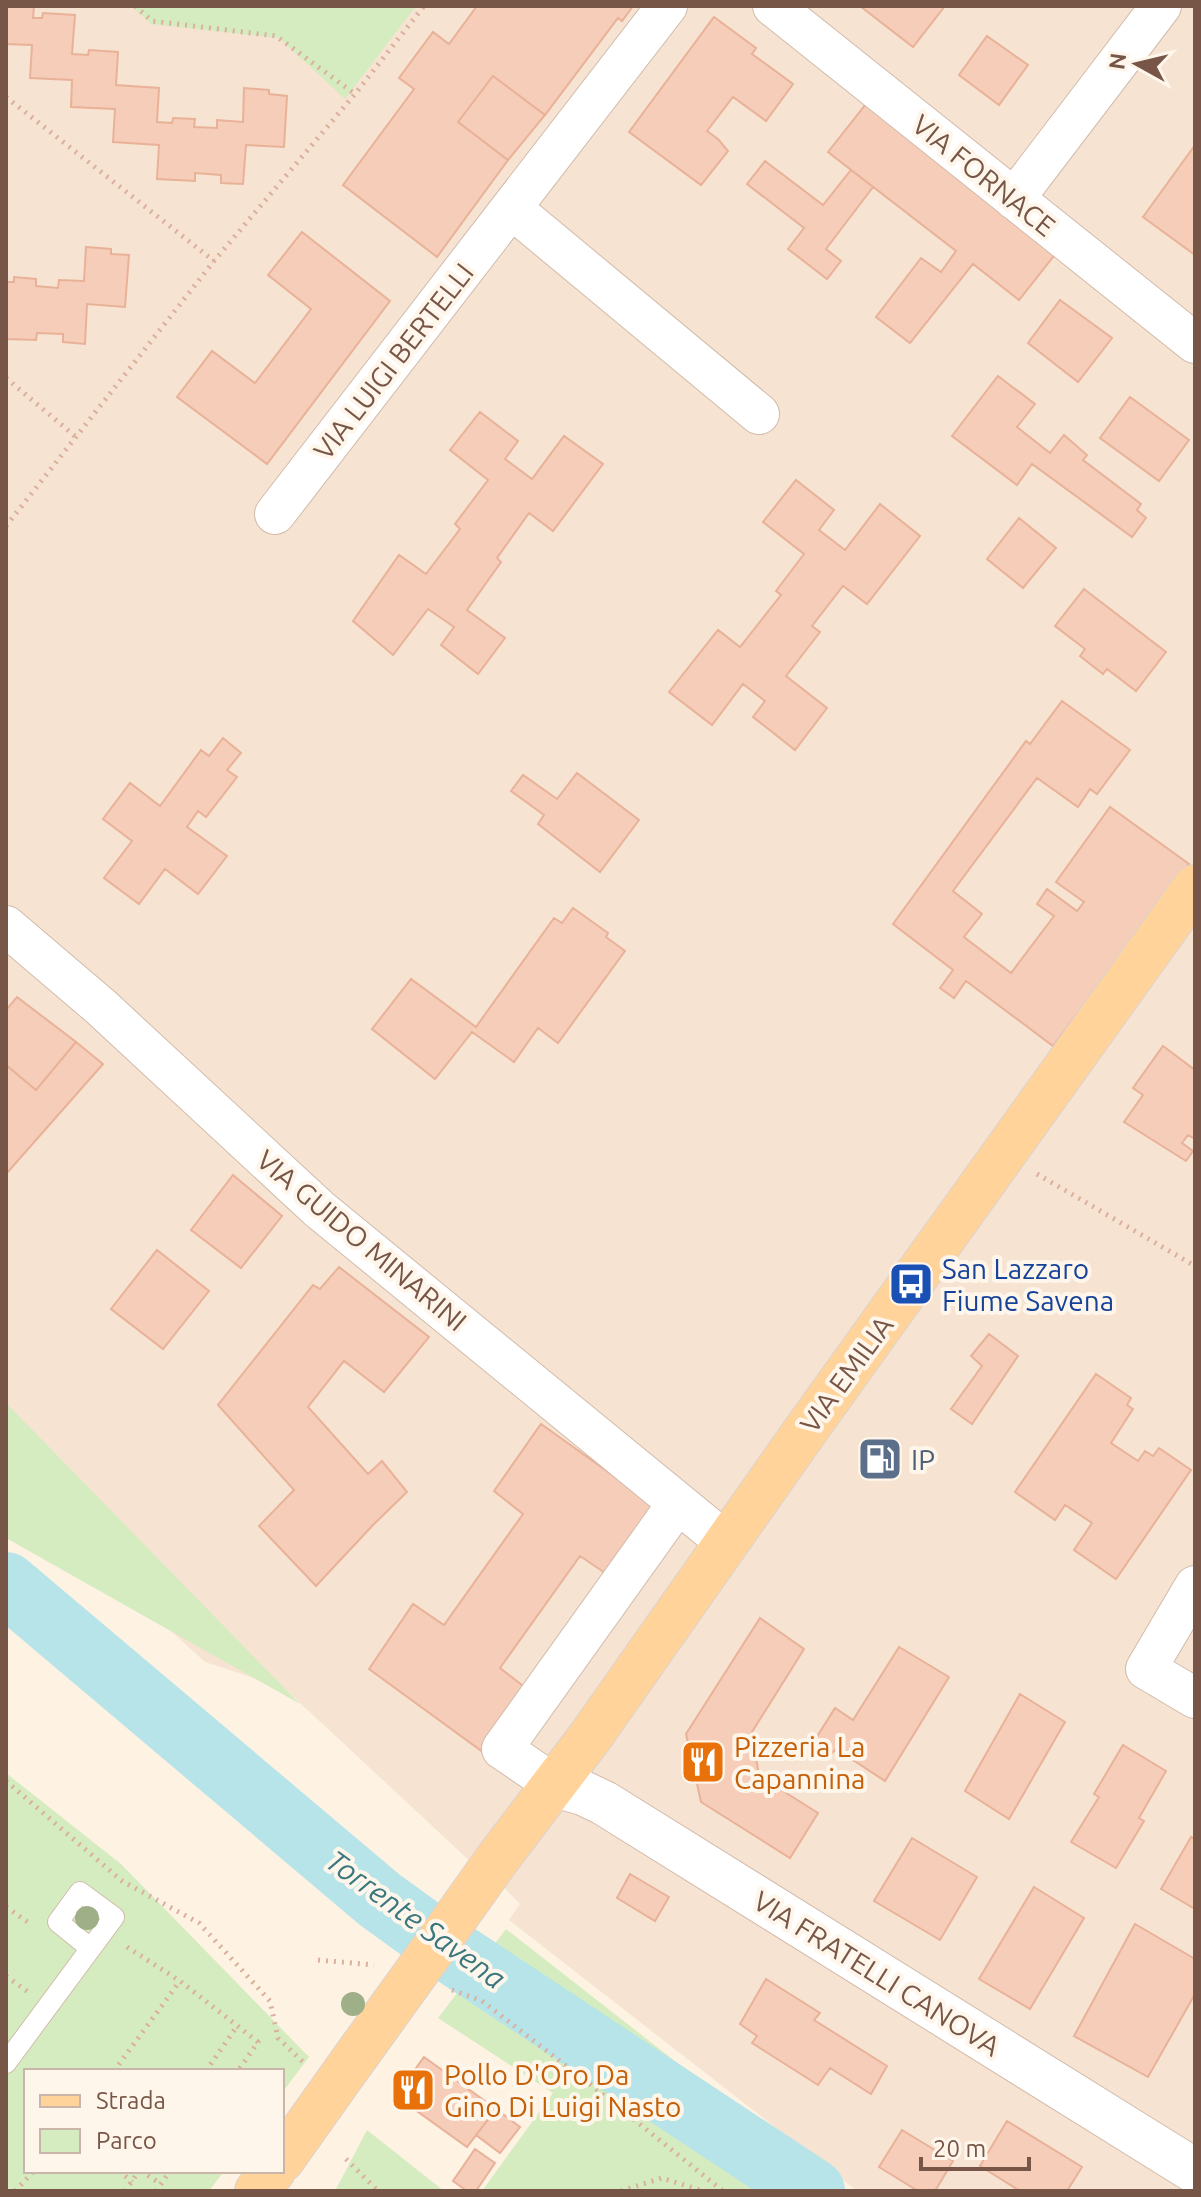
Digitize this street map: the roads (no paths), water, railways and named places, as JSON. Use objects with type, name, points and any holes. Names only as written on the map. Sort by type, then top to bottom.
[{"type":"main road","name":"VIA EMILIA","points":[[284,2158],[498,1858],[555,1785],[1195,887]]},
{"type":"main road","points":[[257,2191],[272,2173]]},
{"type":"street","name":"VIA LUIGI BERTELLI","points":[[275,514],[667,6]]},
{"type":"street","name":"VIA FORNACE","points":[[773,6],[1195,343]]},
{"type":"street","points":[[1014,199],[1161,6]]},
{"type":"street","points":[[511,208],[759,414]]},
{"type":"street","name":"VIA GUIDO MINARINI","points":[[6,926],[101,1007],[319,1209],[727,1543]]},
{"type":"street","points":[[555,1785],[502,1749],[678,1503]]},
{"type":"street","points":[[1195,1586],[1146,1669],[1195,1698]]},
{"type":"street","name":"VIA FRATELLI CANOVA","points":[[555,1785],[604,1803],[1195,2171]]},
{"type":"lane","points":[[6,2063],[90,1948]]},
{"type":"waterway","name":"Torrente Savena","points":[[6,1584],[380,1900],[452,1952],[813,2191]]},
{"type":"place","name":"San Lazzaro Fiume Savena","points":[[911,1284]]},
{"type":"place","name":"IP","points":[[880,1459]]},
{"type":"place","name":"Pizzeria La Capannina","points":[[703,1762]]},
{"type":"place","name":"Pollo D'Oro Da Gino Di Luigi Nasto","points":[[413,2090]]}]
